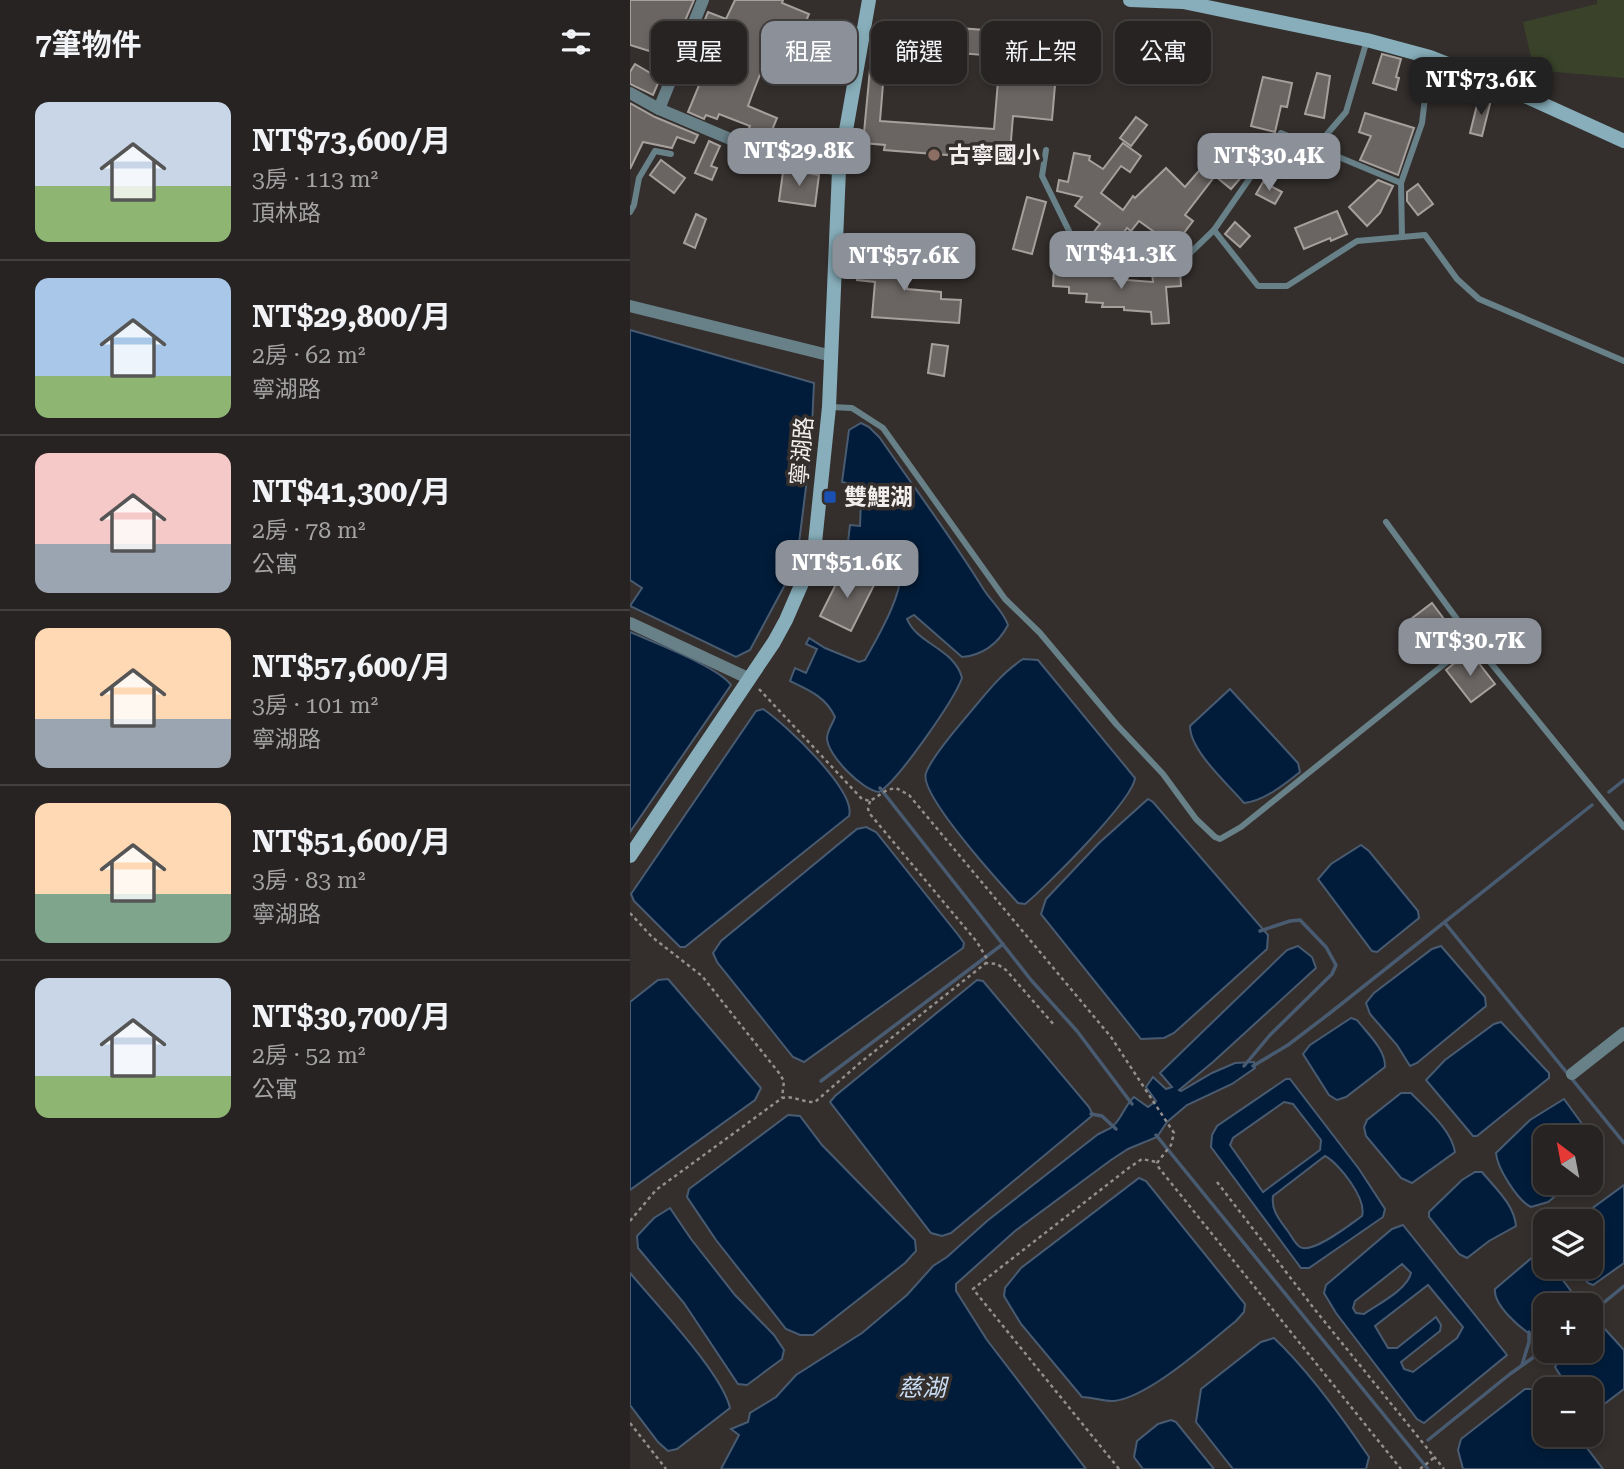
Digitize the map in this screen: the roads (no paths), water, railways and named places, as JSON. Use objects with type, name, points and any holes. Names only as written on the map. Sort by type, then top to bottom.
[{"type":"main road","name":"寧湖路","points":[[630,856],[750,679],[786,620],[809,567],[819,514],[829,407],[839,170],[869,0]]},
{"type":"main road","points":[[1130,0],[1183,2],[1367,40],[1430,57],[1496,83],[1624,141]]},
{"type":"street","points":[[659,109],[703,0]]},
{"type":"street","points":[[630,93],[659,109],[775,158],[839,170]]},
{"type":"street","points":[[630,306],[832,356]]},
{"type":"street","points":[[630,623],[750,679]]},
{"type":"street","points":[[1572,1074],[1624,1034]]},
{"type":"lane","points":[[1315,148],[1346,112],[1367,40]]},
{"type":"lane","points":[[1402,237],[1401,183],[1422,123],[1430,57]]},
{"type":"lane","points":[[1046,150],[1042,176],[1071,235],[1094,257],[1183,260],[1214,230],[1281,133],[1401,183]]},
{"type":"lane","points":[[630,212],[639,178],[655,151],[671,154]]},
{"type":"lane","points":[[1214,230],[1258,286],[1287,286],[1357,241],[1425,235],[1457,279],[1479,299],[1624,360]]},
{"type":"lane","points":[[829,407],[852,408],[883,428],[1005,599],[1040,634],[1117,725],[1163,774],[1201,825],[1220,839],[1241,827],[1474,641]]},
{"type":"lane","points":[[1386,522],[1474,641],[1624,827]]},
{"type":"water","name":"雙鯉湖","points":[[630,330],[814,383],[811,447],[796,567],[785,563],[779,577],[787,581],[750,650],[736,657],[630,606],[642,588],[630,580]]},
{"type":"water","points":[[861,423],[880,438],[1008,625],[990,647],[977,654],[962,657],[914,615],[907,619],[919,635],[952,660],[962,678],[925,739],[899,773],[879,792],[864,786],[847,771],[833,753],[827,738],[835,717],[827,704],[790,681],[795,668],[806,673],[817,649],[806,644],[809,638],[859,662],[865,660],[898,591],[900,570],[848,542],[850,525],[860,526],[861,499],[851,497],[852,484],[842,482],[849,430]]},
{"type":"water","points":[[630,632],[700,663],[731,685],[630,832]]},
{"type":"water","points":[[1023,659],[1038,660],[1135,778],[1131,789],[1105,823],[1025,904],[1018,903],[947,818],[927,784],[926,773],[944,744],[986,693]]},
{"type":"water","points":[[1230,689],[1298,763],[1300,772],[1281,787],[1252,802],[1244,803],[1220,777],[1196,746],[1190,726]]},
{"type":"water","points":[[763,709],[802,742],[831,775],[842,791],[849,816],[685,947],[680,947],[634,901],[631,894],[756,711]]},
{"type":"water","points":[[1148,799],[1268,935],[1267,949],[1174,1033],[1164,1038],[1141,1039],[1041,914],[1046,899],[1099,843]]},
{"type":"water","points":[[866,827],[876,832],[959,936],[964,943],[963,948],[804,1062],[793,1057],[717,962],[713,953],[721,941],[857,829]]},
{"type":"water","points":[[1361,845],[1369,851],[1418,911],[1419,918],[1377,952],[1372,951],[1318,879],[1331,864]]},
{"type":"water","name":"慈湖","points":[[1298,946],[1312,957],[1316,968],[1179,1090],[1235,1063],[1254,1062],[1255,1068],[1232,1084],[1187,1105],[1167,1122],[1157,1137],[1128,1149],[1111,1160],[1015,1231],[956,1284],[956,1291],[987,1340],[1086,1469],[721,1469],[739,1435],[731,1429],[748,1422],[750,1413],[776,1397],[796,1375],[862,1333],[907,1295],[933,1266],[987,1221],[1097,1135],[1113,1126],[1134,1097],[1148,1107],[1156,1101],[1146,1087],[1153,1077],[1166,1089],[1172,1087],[1160,1073],[1287,950]]},
{"type":"water","points":[[1441,946],[1485,997],[1486,1006],[1410,1066],[1397,1045],[1370,1014],[1366,1003],[1374,993],[1432,949]]},
{"type":"water","points":[[668,979],[761,1088],[755,1100],[630,1190],[630,1002],[658,980]]},
{"type":"water","points":[[977,980],[983,981],[1093,1115],[951,1233],[942,1236],[931,1233],[830,1102]]},
{"type":"water","points":[[1351,1018],[1357,1020],[1375,1042],[1385,1067],[1346,1097],[1337,1100],[1329,1095],[1303,1054],[1310,1045]]},
{"type":"water","points":[[1501,1022],[1549,1073],[1549,1078],[1477,1136],[1473,1136],[1426,1080],[1445,1060],[1494,1024]]},
{"type":"water","points":[[1286,1079],[1290,1079],[1359,1169],[1385,1209],[1383,1217],[1309,1268],[1301,1268],[1211,1147],[1212,1135],[1217,1126]],"holes":[[[1284,1102],[1293,1104],[1321,1140],[1320,1150],[1263,1192],[1230,1145],[1233,1138]],[[1325,1156],[1351,1182],[1360,1200],[1362,1216],[1322,1243],[1313,1247],[1300,1247],[1276,1214],[1273,1196]]]},
{"type":"water","points":[[1401,1093],[1411,1093],[1438,1120],[1449,1135],[1455,1152],[1412,1183],[1401,1178],[1366,1136],[1364,1127],[1367,1120]]},
{"type":"water","points":[[1564,1099],[1583,1125],[1533,1125],[1533,1195],[1556,1195],[1548,1202],[1531,1207],[1509,1183],[1496,1153],[1530,1120]]},
{"type":"water","points":[[788,1115],[800,1116],[822,1145],[915,1240],[916,1251],[905,1263],[813,1335],[800,1335],[786,1329],[716,1240],[687,1197],[689,1189]]},
{"type":"water","points":[[1475,1172],[1482,1172],[1503,1197],[1512,1211],[1516,1226],[1489,1241],[1467,1258],[1459,1254],[1429,1217],[1429,1212],[1462,1180]]},
{"type":"water","points":[[1139,1178],[1146,1181],[1245,1304],[1244,1312],[1194,1355],[1144,1390],[1114,1401],[1082,1397],[1021,1324],[1004,1296],[1005,1288],[1021,1268]]},
{"type":"water","points":[[1624,1185],[1624,1263],[1603,1278],[1603,1209],[1591,1209]]},
{"type":"water","points":[[670,1208],[735,1295],[774,1335],[784,1350],[782,1359],[747,1385],[738,1384],[684,1303],[638,1248],[637,1236],[654,1218]]},
{"type":"water","points":[[1403,1225],[1507,1355],[1424,1423],[1417,1419],[1336,1313],[1324,1293],[1326,1285],[1392,1229]],"holes":[[[1402,1264],[1411,1273],[1404,1285],[1364,1314],[1356,1313],[1353,1308],[1355,1301]],[[1428,1285],[1463,1327],[1457,1338],[1413,1372],[1404,1369],[1401,1362],[1440,1331],[1441,1325],[1436,1317],[1397,1348],[1388,1348],[1375,1326]]]},
{"type":"water","points":[[1533,1257],[1533,1279],[1562,1279],[1572,1293],[1533,1293],[1533,1336],[1503,1309],[1495,1289]]},
{"type":"water","points":[[630,1273],[715,1376],[730,1408],[677,1449],[668,1451],[658,1442],[630,1405]]},
{"type":"water","points":[[1585,1279],[1601,1279],[1593,1285]]},
{"type":"water","points":[[1603,1329],[1624,1350],[1624,1389],[1603,1405],[1603,1377],[1561,1377],[1555,1367],[1557,1363],[1603,1363]]},
{"type":"water","points":[[1274,1338],[1348,1426],[1369,1457],[1366,1469],[1233,1469],[1196,1422],[1201,1389],[1261,1342]]},
{"type":"water","points":[[1525,1389],[1533,1389],[1533,1447],[1586,1447],[1603,1469],[1463,1469],[1458,1450],[1461,1439]]},
{"type":"water","points":[[1171,1420],[1176,1422],[1214,1469],[1143,1469],[1134,1457],[1137,1441],[1158,1424]]},
{"type":"waterway","points":[[1609,792],[1624,780]]},
{"type":"waterway","points":[[880,788],[1031,980],[1077,1031],[1132,1104]]},
{"type":"waterway","points":[[1253,1066],[1288,1045],[1330,1013],[1592,805]]},
{"type":"waterway","points":[[1244,1066],[1270,1035],[1332,974],[1336,965],[1326,947],[1300,920],[1260,931]]},
{"type":"waterway","points":[[1445,923],[1624,1143]]},
{"type":"waterway","points":[[821,1081],[1003,944]]},
{"type":"waterway","points":[[1091,1114],[1102,1116],[1116,1129]]},
{"type":"waterway","points":[[1156,1135],[1428,1469]]},
{"type":"waterway","points":[[1603,1303],[1624,1286]]},
{"type":"waterway","points":[[1522,1365],[1529,1332]]},
{"type":"waterway","points":[[1428,1440],[1533,1358]]},
{"type":"place","name":"古寧國小","points":[[934,155]]},
{"type":"place","name":"雙鯉湖","points":[[830,497]]}]
